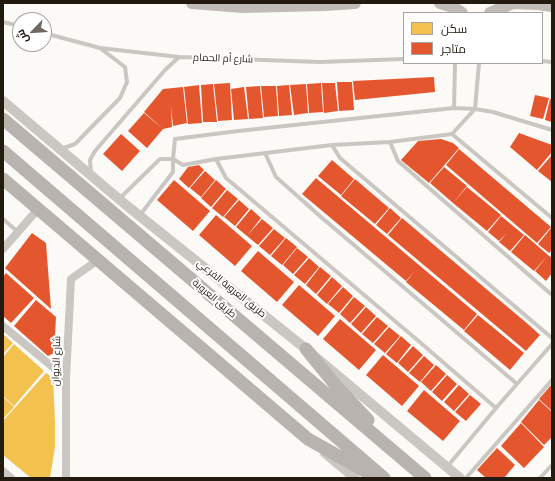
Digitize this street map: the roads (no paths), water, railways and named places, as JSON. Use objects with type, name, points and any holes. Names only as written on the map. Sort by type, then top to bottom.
[{"type":"main road","points":[[192,3],[243,7],[355,3]]},
{"type":"main road","points":[[440,3],[453,7],[460,12]]},
{"type":"main road","points":[[492,12],[512,3],[552,6]]},
{"type":"main road","name":"طريق العروبة","points":[[3,119],[420,474]]},
{"type":"main road","points":[[3,151],[384,478]]},
{"type":"main road","points":[[3,179],[308,439],[377,478]]},
{"type":"main road","points":[[306,349],[337,387],[420,474]]},
{"type":"street","name":"طريق العروبة الفرعي","points":[[3,101],[119,200],[306,349],[460,478]]},
{"type":"street","points":[[3,250],[38,209]]},
{"type":"street","name":"شارع الديوان","points":[[66,478],[66,378],[71,279],[98,260]]},
{"type":"street","points":[[3,326],[66,378]]},
{"type":"street","points":[[308,439],[355,478]]},
{"type":"street","points":[[3,471],[11,478]]},
{"type":"lane","name":"شارع أم الحمام","points":[[52,35],[100,48],[179,57],[320,62],[403,59]]},
{"type":"lane","points":[[60,149],[75,144],[120,98],[127,82],[125,67],[100,48]]},
{"type":"lane","points":[[91,175],[90,160],[95,151],[165,70],[179,57]]},
{"type":"lane","points":[[454,108],[455,64]]},
{"type":"lane","points":[[119,200],[160,159],[173,159],[183,165],[216,159],[332,145],[390,142],[452,134],[475,109],[479,64]]},
{"type":"lane","points":[[140,216],[173,172],[175,139],[454,108],[493,112],[552,130]]},
{"type":"lane","points":[[452,134],[552,218]]},
{"type":"lane","points":[[390,142],[398,161],[552,295]]},
{"type":"lane","points":[[332,145],[340,158],[552,338]]},
{"type":"lane","points":[[265,153],[276,178],[516,384]]},
{"type":"lane","points":[[216,159],[226,178],[496,408]]},
{"type":"lane","points":[[3,218],[18,232]]},
{"type":"lane","points":[[447,467],[516,384],[552,344]]},
{"type":"lane","points":[[466,478],[552,380]]},
{"type":"lane","points":[[540,478],[552,465]]}]
